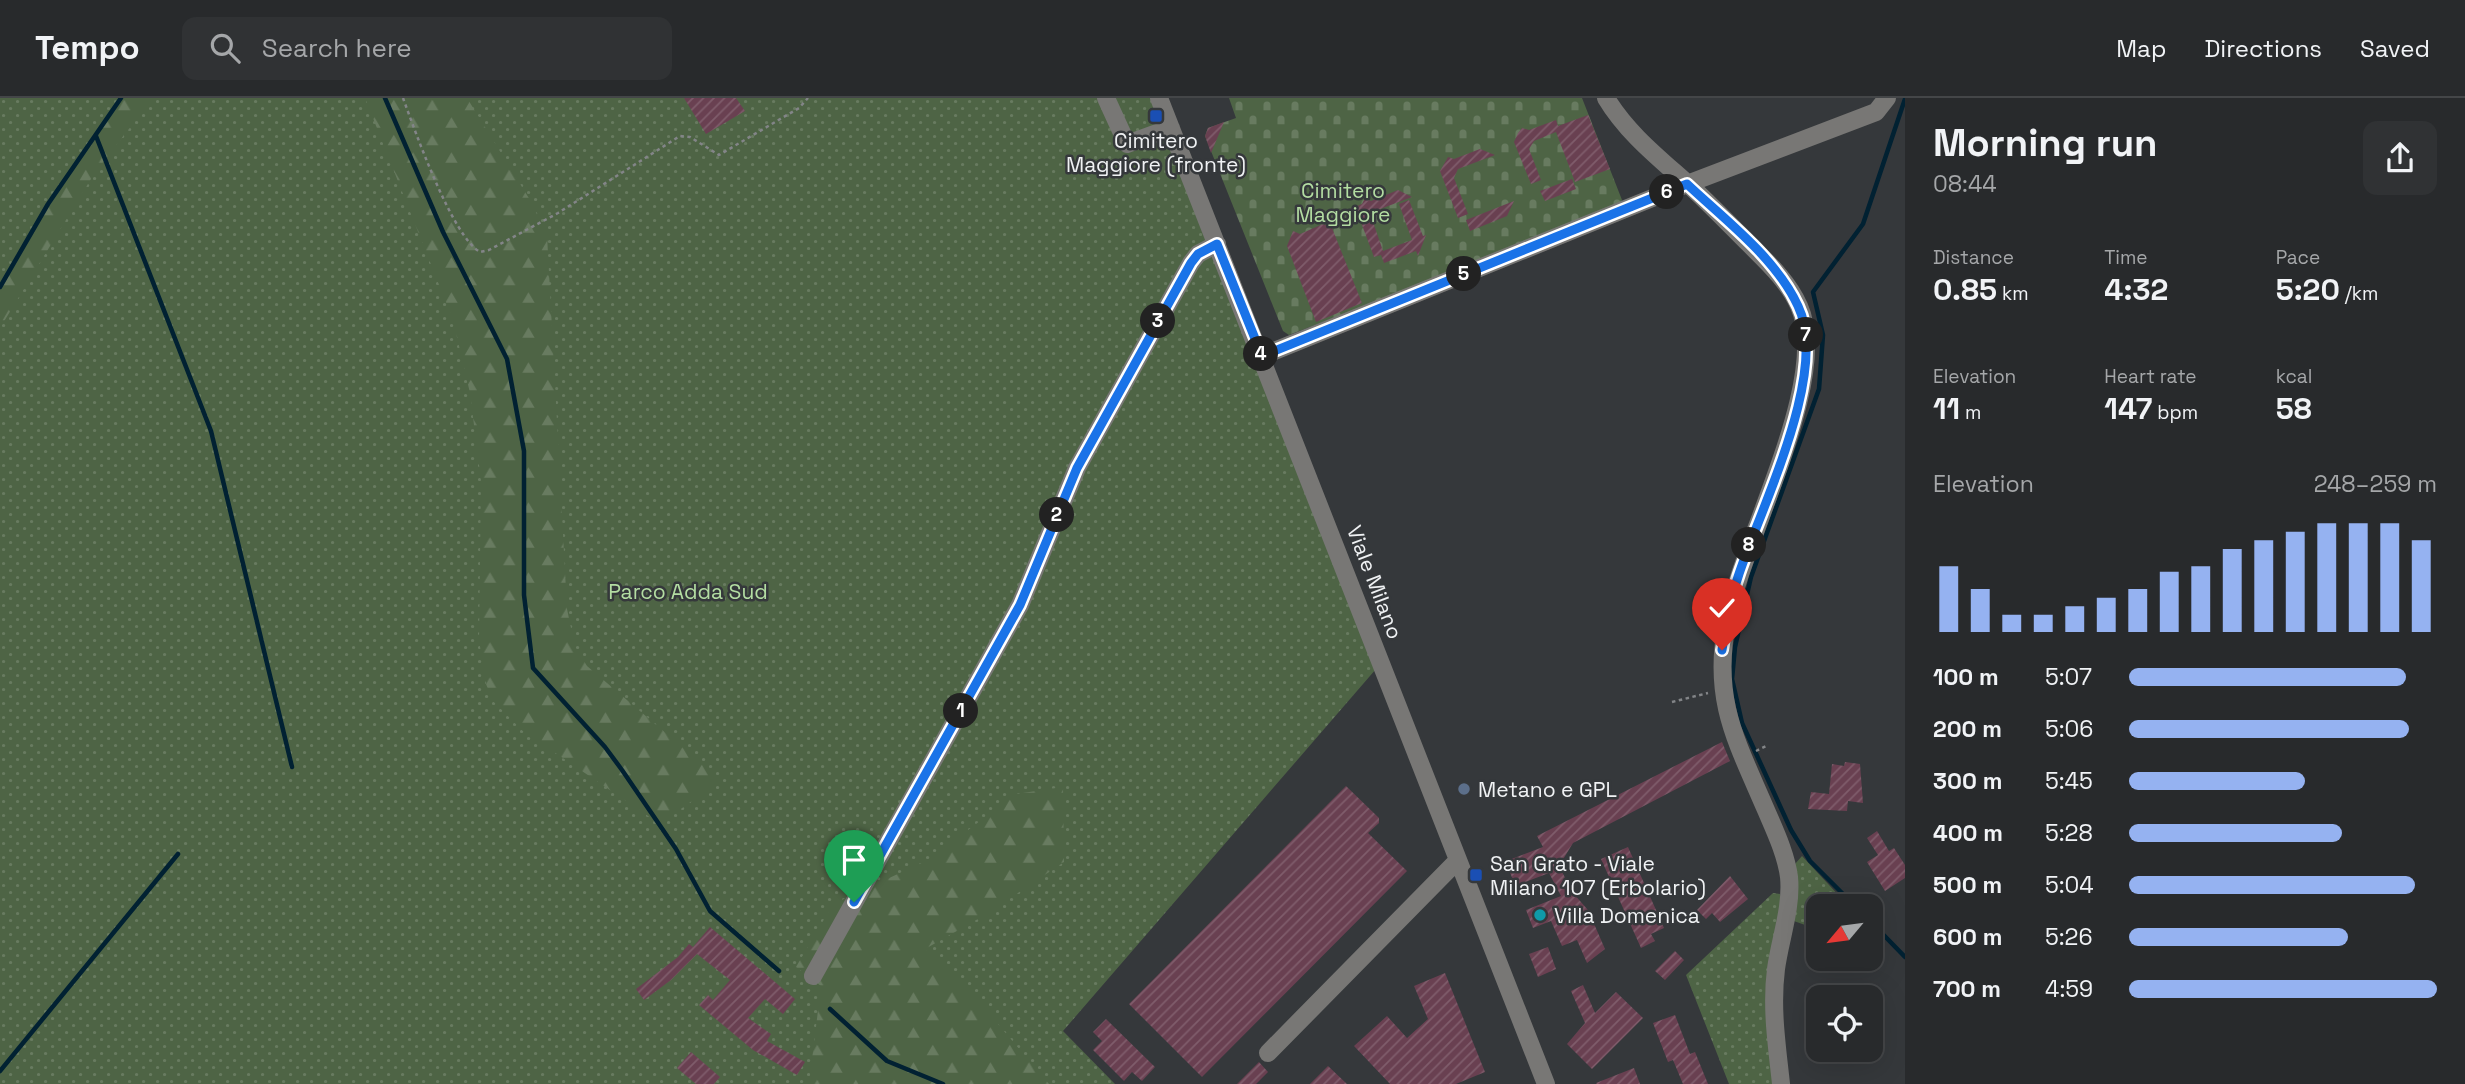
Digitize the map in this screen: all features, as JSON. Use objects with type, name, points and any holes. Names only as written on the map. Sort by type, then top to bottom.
[{"type":"street","points":[[1106,98],[1127,144],[1171,128]]},
{"type":"street","name":"Viale Milano","points":[[1159,98],[1546,1084]]},
{"type":"street","points":[[1606,98],[1616,115],[1667,168],[1687,184],[1780,277],[1800,307],[1805,327],[1807,366],[1799,404],[1731,601],[1722,650],[1722,691],[1731,730],[1776,835],[1789,876],[1788,904],[1775,989],[1781,1084]]},
{"type":"street","points":[[1262,356],[1687,184],[1876,112],[1887,98]]},
{"type":"street","points":[[813,976],[1020,605],[1077,468],[1102,421],[1191,263],[1198,254],[1217,244]]},
{"type":"street","points":[[1268,1053],[1458,860]]},
{"type":"path","points":[[403,98],[435,179],[464,238],[480,252],[489,250],[558,214],[680,136],[700,142],[719,155],[728,153],[799,108],[808,98]]},
{"type":"path","points":[[1672,702],[1722,691]]},
{"type":"path","points":[[1757,750],[1766,746]]},
{"type":"green space","name":"Parco Adda Sud","points":[[0,98],[1150,98],[1376,669],[1063,1031],[1115,1084],[0,1084]]},
{"type":"green space","points":[[121,98],[149,98],[94,174],[0,328],[0,287],[48,204]]},
{"type":"green space","points":[[365,98],[467,98],[530,200],[547,235],[567,609],[575,647],[587,666],[721,780],[660,824],[523,731],[493,701],[486,684],[479,640],[481,481],[470,393],[453,320]]},
{"type":"green space","name":"Cimitero Maggiore","points":[[1229,98],[1582,98],[1622,200],[1619,207],[1289,335],[1283,331],[1205,136],[1208,128],[1236,118]]},
{"type":"green space","points":[[1063,787],[1064,862],[985,915],[925,949],[981,1004],[1049,1084],[809,1084],[821,986],[796,967],[833,904],[928,860],[1016,794]]},
{"type":"green space","points":[[1802,856],[1837,894],[1806,894],[1806,925],[1791,920],[1795,864]]},
{"type":"green space","points":[[1773,893],[1780,894],[1782,899],[1773,1084],[1729,1084],[1686,975]]},
{"type":"building","points":[[684,98],[736,98],[745,111],[706,134]]},
{"type":"building","points":[[1588,115],[1610,169],[1575,182],[1556,132],[1534,141],[1529,149],[1541,180],[1531,184],[1514,142],[1522,128],[1529,130],[1556,120],[1558,126]]},
{"type":"building","points":[[1224,122],[1211,153],[1205,136],[1208,128]]},
{"type":"building","points":[[1480,149],[1495,155],[1458,169],[1454,178],[1468,214],[1458,218],[1440,171],[1448,157],[1454,159]]},
{"type":"building","points":[[1572,179],[1576,189],[1545,201],[1540,191]]},
{"type":"building","points":[[1398,190],[1412,197],[1375,211],[1372,219],[1383,251],[1412,240],[1399,204],[1409,200],[1423,236],[1426,235],[1418,256],[1416,251],[1384,263],[1381,255],[1374,257],[1359,217],[1354,219],[1350,209],[1362,204],[1365,198],[1371,201]]},
{"type":"building","points":[[1514,201],[1507,216],[1470,231],[1466,220]]},
{"type":"building","points":[[1323,224],[1332,228],[1362,303],[1316,322],[1287,246],[1293,231],[1300,234]]},
{"type":"building","points":[[1722,742],[1730,761],[1573,843],[1559,866],[1573,893],[1588,910],[1605,949],[1587,963],[1577,940],[1562,946],[1551,921],[1533,928],[1526,910],[1561,896],[1549,873],[1515,886],[1506,861],[1543,847],[1537,836]]},
{"type":"building","points":[[1845,762],[1860,764],[1863,803],[1848,801],[1847,811],[1808,809],[1811,792],[1829,794],[1832,764],[1844,766]]},
{"type":"building","points":[[1346,786],[1379,818],[1379,823],[1368,833],[1407,871],[1202,1077],[1129,1004]]},
{"type":"building","points":[[1877,831],[1889,851],[1894,848],[1905,865],[1905,878],[1885,891],[1867,862],[1878,855],[1867,838]]},
{"type":"building","points":[[1628,847],[1664,928],[1651,934],[1655,941],[1641,948],[1601,859]]},
{"type":"building","points":[[1730,876],[1748,899],[1720,922],[1712,913],[1706,919],[1697,910]]},
{"type":"building","points":[[710,927],[795,999],[783,1014],[765,999],[748,1018],[771,1034],[767,1041],[805,1062],[797,1075],[753,1050],[699,1005],[708,995],[713,1000],[730,980],[697,954],[671,980],[644,1000],[636,989],[678,957],[689,944],[693,947]]},
{"type":"building","points":[[1548,947],[1556,969],[1538,977],[1529,954]]},
{"type":"building","points":[[1675,951],[1684,960],[1665,980],[1655,971]]},
{"type":"building","points":[[1445,973],[1485,1072],[1456,1084],[1390,1084],[1354,1046],[1387,1016],[1407,1038],[1428,1019],[1414,986]]},
{"type":"building","points":[[1583,985],[1595,1013],[1616,992],[1643,1018],[1592,1069],[1567,1044],[1585,1023],[1571,991]]},
{"type":"building","points":[[1675,1015],[1690,1054],[1695,1052],[1708,1084],[1683,1084],[1673,1060],[1668,1062],[1653,1023]]},
{"type":"building","points":[[1106,1019],[1155,1067],[1142,1081],[1132,1072],[1124,1081],[1093,1050],[1102,1041],[1093,1032]]},
{"type":"building","points":[[691,1052],[720,1077],[714,1084],[696,1084],[677,1068]]},
{"type":"building","points":[[1259,1062],[1268,1072],[1256,1084],[1237,1084]]},
{"type":"building","points":[[1328,1066],[1347,1084],[1310,1084]]},
{"type":"building","points":[[1634,1068],[1640,1084],[1596,1083]]},
{"type":"waterway","points":[[0,287],[48,204],[121,98]]},
{"type":"waterway","points":[[385,98],[443,232],[507,359],[524,451],[524,595],[533,668],[605,747],[622,770],[676,849],[710,911],[779,971]]},
{"type":"waterway","points":[[1843,894],[1810,861],[1791,830],[1742,723],[1732,679],[1735,647],[1751,577],[1819,389],[1823,335],[1813,292],[1863,224],[1905,99]]},
{"type":"waterway","points":[[96,136],[211,431],[292,767]]},
{"type":"waterway","points":[[0,1071],[178,854]]},
{"type":"waterway","points":[[1883,934],[1905,957]]},
{"type":"waterway","points":[[830,1009],[887,1061],[943,1084]]},
{"type":"place","name":"Cimitero Maggiore (fronte)","points":[[1156,116]]},
{"type":"place","name":"Metano e GPL","points":[[1464,789]]},
{"type":"place","name":"San Grato - Viale Milano 107 (Erbolario)","points":[[1476,875]]},
{"type":"place","name":"Villa Domenica","points":[[1540,915]]},
{"type":"route","points":[[854,902],[1020,605],[1077,468],[1102,421],[1191,263],[1198,254],[1217,244],[1262,356],[1687,184],[1780,277],[1800,307],[1805,327],[1807,366],[1799,404],[1738,576],[1722,650]]}]
